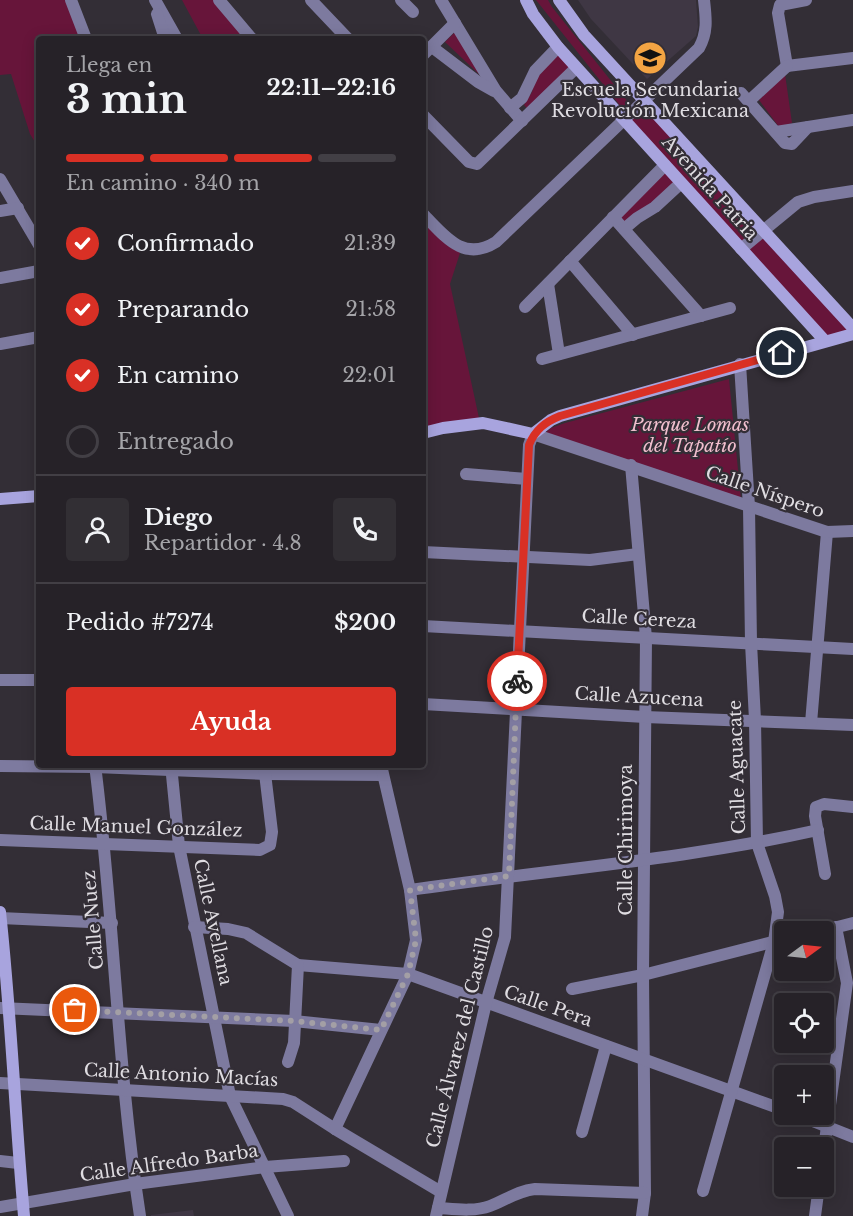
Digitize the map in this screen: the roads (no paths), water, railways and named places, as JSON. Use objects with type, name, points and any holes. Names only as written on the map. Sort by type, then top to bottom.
[{"type":"street","points":[[70,0],[85,36]]},
{"type":"street","points":[[154,0],[164,36]]},
{"type":"street","points":[[154,0],[175,36]]},
{"type":"street","points":[[219,0],[249,36]]},
{"type":"street","points":[[311,0],[345,36]]},
{"type":"street","points":[[401,0],[413,12]]},
{"type":"street","points":[[441,0],[495,91],[522,121]]},
{"type":"street","name":"Avenida Patria","points":[[526,0],[533,14],[576,68],[825,342]]},
{"type":"street","name":"Avenida Patria","points":[[559,0],[584,34],[644,101],[853,328]]},
{"type":"street","points":[[426,217],[458,246],[476,251],[496,242],[699,48],[707,26],[704,0]]},
{"type":"street","points":[[787,66],[778,13],[780,5],[807,0]]},
{"type":"street","points":[[456,23],[427,51],[495,91]]},
{"type":"street","points":[[510,108],[522,98],[535,71],[558,47]]},
{"type":"street","points":[[853,58],[787,66],[745,97],[776,132],[853,120]]},
{"type":"street","points":[[426,119],[469,162],[479,163],[576,68]]},
{"type":"street","points":[[525,307],[664,165]]},
{"type":"street","points":[[0,178],[36,240]]},
{"type":"street","points":[[624,229],[655,207],[681,183]]},
{"type":"street","points":[[741,249],[798,202],[853,191]]},
{"type":"street","points":[[0,211],[18,208]]},
{"type":"street","points":[[613,217],[701,316]]},
{"type":"street","points":[[570,261],[633,335]]},
{"type":"street","points":[[0,278],[36,272]]},
{"type":"street","points":[[548,284],[559,354]]},
{"type":"street","points":[[542,359],[730,308]]},
{"type":"street","points":[[533,434],[560,416],[853,334]]},
{"type":"street","points":[[0,344],[36,338]]},
{"type":"street","name":"Calle Aguacate","points":[[740,364],[749,507],[750,643],[755,720],[757,843],[775,896],[778,921]]},
{"type":"street","name":"Calle Níspero","points":[[426,432],[483,423],[533,434],[827,532],[853,531]]},
{"type":"street","name":"Calle Álvarez del Castillo","points":[[437,1212],[486,1003],[505,937],[527,479],[529,445],[533,434]]},
{"type":"street","name":"Calle Chirimoya","points":[[631,465],[646,638],[645,1193],[642,1216]]},
{"type":"street","points":[[466,474],[527,479]]},
{"type":"street","points":[[0,499],[36,496]]},
{"type":"street","points":[[812,723],[827,532]]},
{"type":"street","points":[[426,552],[590,560],[638,554]]},
{"type":"street","name":"Calle Cereza","points":[[426,626],[853,649]]},
{"type":"street","points":[[0,680],[36,680]]},
{"type":"street","name":"Calle Azucena","points":[[426,704],[645,717],[853,725]]},
{"type":"street","points":[[0,766],[36,766]]},
{"type":"street","name":"Calle Nuez","points":[[95,768],[112,923],[124,1090],[140,1216]]},
{"type":"street","points":[[171,768],[382,770],[410,890],[416,940],[408,974],[335,1129]]},
{"type":"street","name":"Calle Avellana","points":[[171,768],[178,846],[230,1096],[288,1216]]},
{"type":"street","name":"Calle Manuel González","points":[[0,840],[260,850],[270,845],[272,832],[265,770]]},
{"type":"street","points":[[825,874],[815,816],[816,807],[824,804],[853,807]]},
{"type":"street","points":[[410,890],[644,861],[757,843],[818,830]]},
{"type":"street","points":[[0,912],[4,1008],[15,1084],[18,1163],[23,1210]]},
{"type":"street","points":[[0,918],[112,923]]},
{"type":"street","points":[[825,1137],[847,983],[836,927],[853,923]]},
{"type":"street","name":"Calle Pera","points":[[194,927],[228,929],[246,933],[298,965],[408,974],[774,1106]]},
{"type":"street","points":[[572,990],[644,975],[774,941]]},
{"type":"street","name":"Calle Aguacate","points":[[703,1191],[774,956]]},
{"type":"street","points":[[288,1062],[294,1043],[298,965]]},
{"type":"street","points":[[4,1008],[294,1021],[381,1030]]},
{"type":"street","points":[[582,1132],[606,1046]]},
{"type":"street","name":"Calle Antonio Macías","points":[[0,1083],[283,1098],[441,1192]]},
{"type":"street","points":[[826,1126],[853,1137]]},
{"type":"street","points":[[0,1161],[18,1163]]},
{"type":"street","name":"Calle Alfredo Barba","points":[[0,1207],[23,1210],[135,1184],[265,1167],[344,1161]]},
{"type":"street","points":[[437,1212],[489,1206],[522,1190],[645,1193]]},
{"type":"street","points":[[815,1216],[818,1197]]},
{"type":"place","name":"Escuela Secundaria Revolución Mexicana","points":[[650,58]]},
{"type":"park label","name":"Parque Lomas del Tapatío","points":[[690,435]]}]
